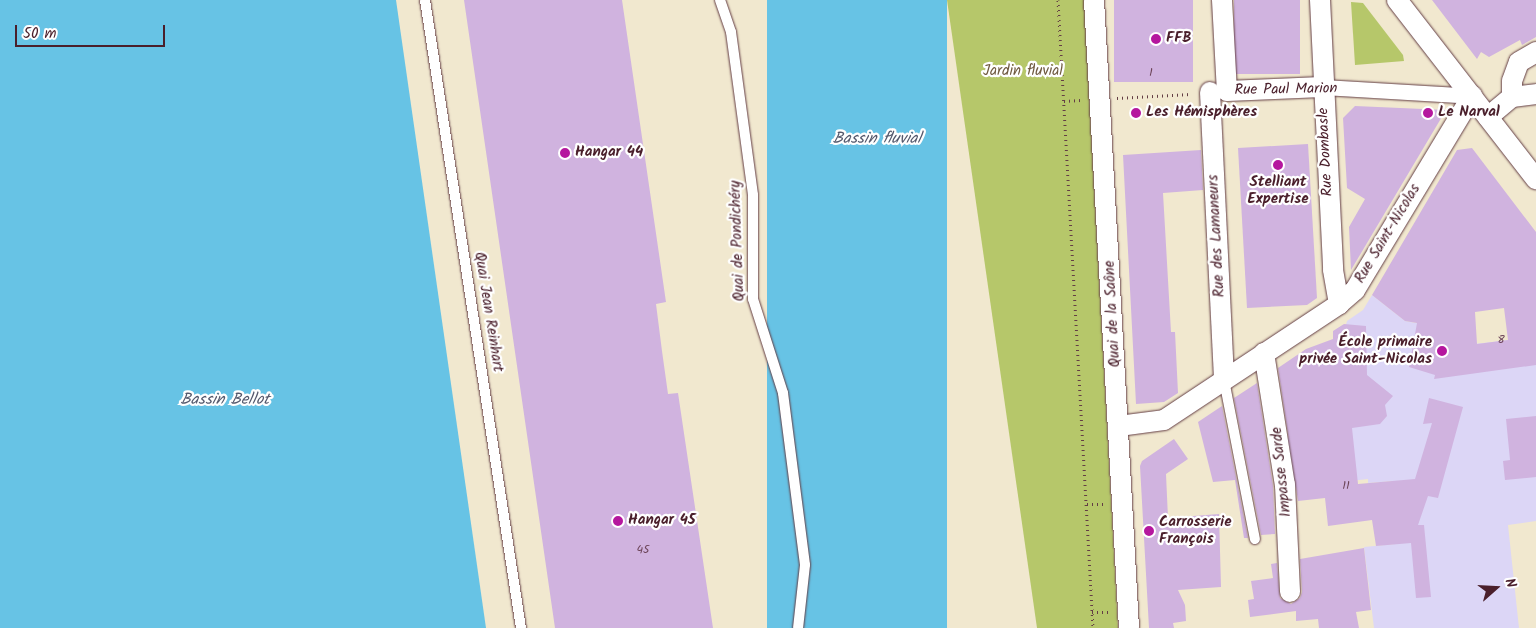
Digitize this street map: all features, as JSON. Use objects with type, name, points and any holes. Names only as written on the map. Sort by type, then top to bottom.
[{"type":"street","name":"Quai de la Saône","points":[[1094,0],[1129,628]]},
{"type":"street","name":"Rue des Lamaneurs","points":[[1222,0],[1218,92],[1224,380]]},
{"type":"street","name":"Rue Dombasle","points":[[1320,0],[1322,87],[1333,270],[1339,304]]},
{"type":"street","points":[[1397,0],[1536,179]]},
{"type":"street","points":[[1512,97],[1512,80],[1519,62],[1536,52]]},
{"type":"street","name":"Rue Paul Marion","points":[[1218,92],[1322,87],[1472,96]]},
{"type":"street","points":[[1488,117],[1512,97],[1536,94]]},
{"type":"street","name":"Rue Saint-Nicolas","points":[[1119,426],[1164,420],[1339,304],[1355,290],[1472,96]]},
{"type":"street","name":"Impasse Sarde","points":[[1264,353],[1284,476],[1290,592]]},
{"type":"lane","name":"Quai Jean Reinhart","points":[[425,0],[521,628]]},
{"type":"lane","name":"Quai de Pondichéry","points":[[720,0],[731,32],[753,194],[753,298],[783,393],[805,565],[798,628]]},
{"type":"lane","points":[[1224,380],[1255,539]]},
{"type":"path","points":[[1058,0],[1093,628]]},
{"type":"path","points":[[1100,99],[1218,92]]},
{"type":"shaded area","points":[[1372,295],[1405,321],[1459,331],[1456,346],[1536,337],[1536,521],[1508,525],[1519,628],[1374,628],[1364,547],[1395,544],[1413,486],[1395,481],[1368,483],[1368,479],[1288,488],[1282,439],[1316,432],[1347,321],[1363,310]]},
{"type":"green space","name":"Jardin fluvial","points":[[947,0],[1084,0],[1118,628],[1037,628]]},
{"type":"green space","points":[[1351,2],[1363,3],[1403,55],[1404,61],[1355,65]]},
{"type":"water","name":"Bassin Bellot","points":[[0,0],[396,0],[486,628],[0,628]]},
{"type":"water","name":"Bassin fluvial","points":[[767,0],[947,0],[947,628],[767,628]]},
{"type":"building","points":[[464,0],[622,0],[666,302],[656,304],[668,394],[678,393],[713,628],[555,628]]},
{"type":"building","name":"FFB","points":[[1114,0],[1193,0],[1193,82],[1114,82]]},
{"type":"building","points":[[1234,0],[1300,0],[1300,74],[1234,74]]},
{"type":"building","points":[[1432,0],[1536,0],[1536,37],[1522,45],[1520,40],[1489,57],[1481,52],[1477,59]]},
{"type":"building","points":[[1355,106],[1446,110],[1351,270],[1349,227],[1365,199],[1347,188],[1343,118]]},
{"type":"building","points":[[1308,144],[1317,298],[1307,305],[1247,308],[1238,148]]},
{"type":"building","points":[[1472,148],[1536,232],[1536,365],[1434,379],[1435,375],[1409,367],[1417,323],[1405,321],[1372,295],[1457,150]],"holes":[[[1504,308],[1508,340],[1477,344],[1475,312]]]},
{"type":"building","points":[[1201,150],[1203,190],[1163,193],[1171,332],[1175,332],[1178,393],[1164,402],[1136,404],[1123,155]]},
{"type":"building","points":[[1344,324],[1366,326],[1367,375],[1393,396],[1385,405],[1387,416],[1380,424],[1352,428],[1358,484],[1415,479],[1432,423],[1423,424],[1429,398],[1463,407],[1438,498],[1428,496],[1418,525],[1424,525],[1431,597],[1416,598],[1411,543],[1376,546],[1372,520],[1328,526],[1325,498],[1298,501],[1278,368],[1306,349],[1333,339],[1333,331]]},
{"type":"building","points":[[1257,383],[1273,486],[1275,534],[1261,535],[1234,398]]},
{"type":"building","points":[[1222,406],[1248,538],[1244,538],[1235,480],[1213,482],[1198,422]]},
{"type":"building","points":[[1536,416],[1536,477],[1505,480],[1503,461],[1510,460],[1506,419]]},
{"type":"building","points":[[1174,439],[1188,459],[1166,474],[1168,518],[1219,514],[1221,587],[1178,590],[1185,605],[1186,621],[1173,623],[1174,628],[1149,628],[1140,466],[1142,461]]},
{"type":"building","points":[[1364,548],[1371,610],[1356,612],[1359,628],[1319,628],[1318,619],[1296,621],[1296,611],[1250,617],[1248,600],[1254,599],[1251,581],[1273,578],[1271,564],[1277,563],[1280,598],[1291,604],[1300,598],[1302,592],[1300,559]]},
{"type":"place","name":"FFB","points":[[1156,39]]},
{"type":"place","name":"Les Hémisphères","points":[[1136,113]]},
{"type":"place","name":"Le Narval","points":[[1428,113]]},
{"type":"place","name":"Hangar 44","points":[[565,153]]},
{"type":"place","name":"Stelliant Expertise","points":[[1278,165]]},
{"type":"place","name":"École primaire privée Saint-Nicolas","points":[[1442,351]]},
{"type":"place","name":"Hangar 45","points":[[618,521]]},
{"type":"place","name":"Carrosserie François","points":[[1149,531]]}]
